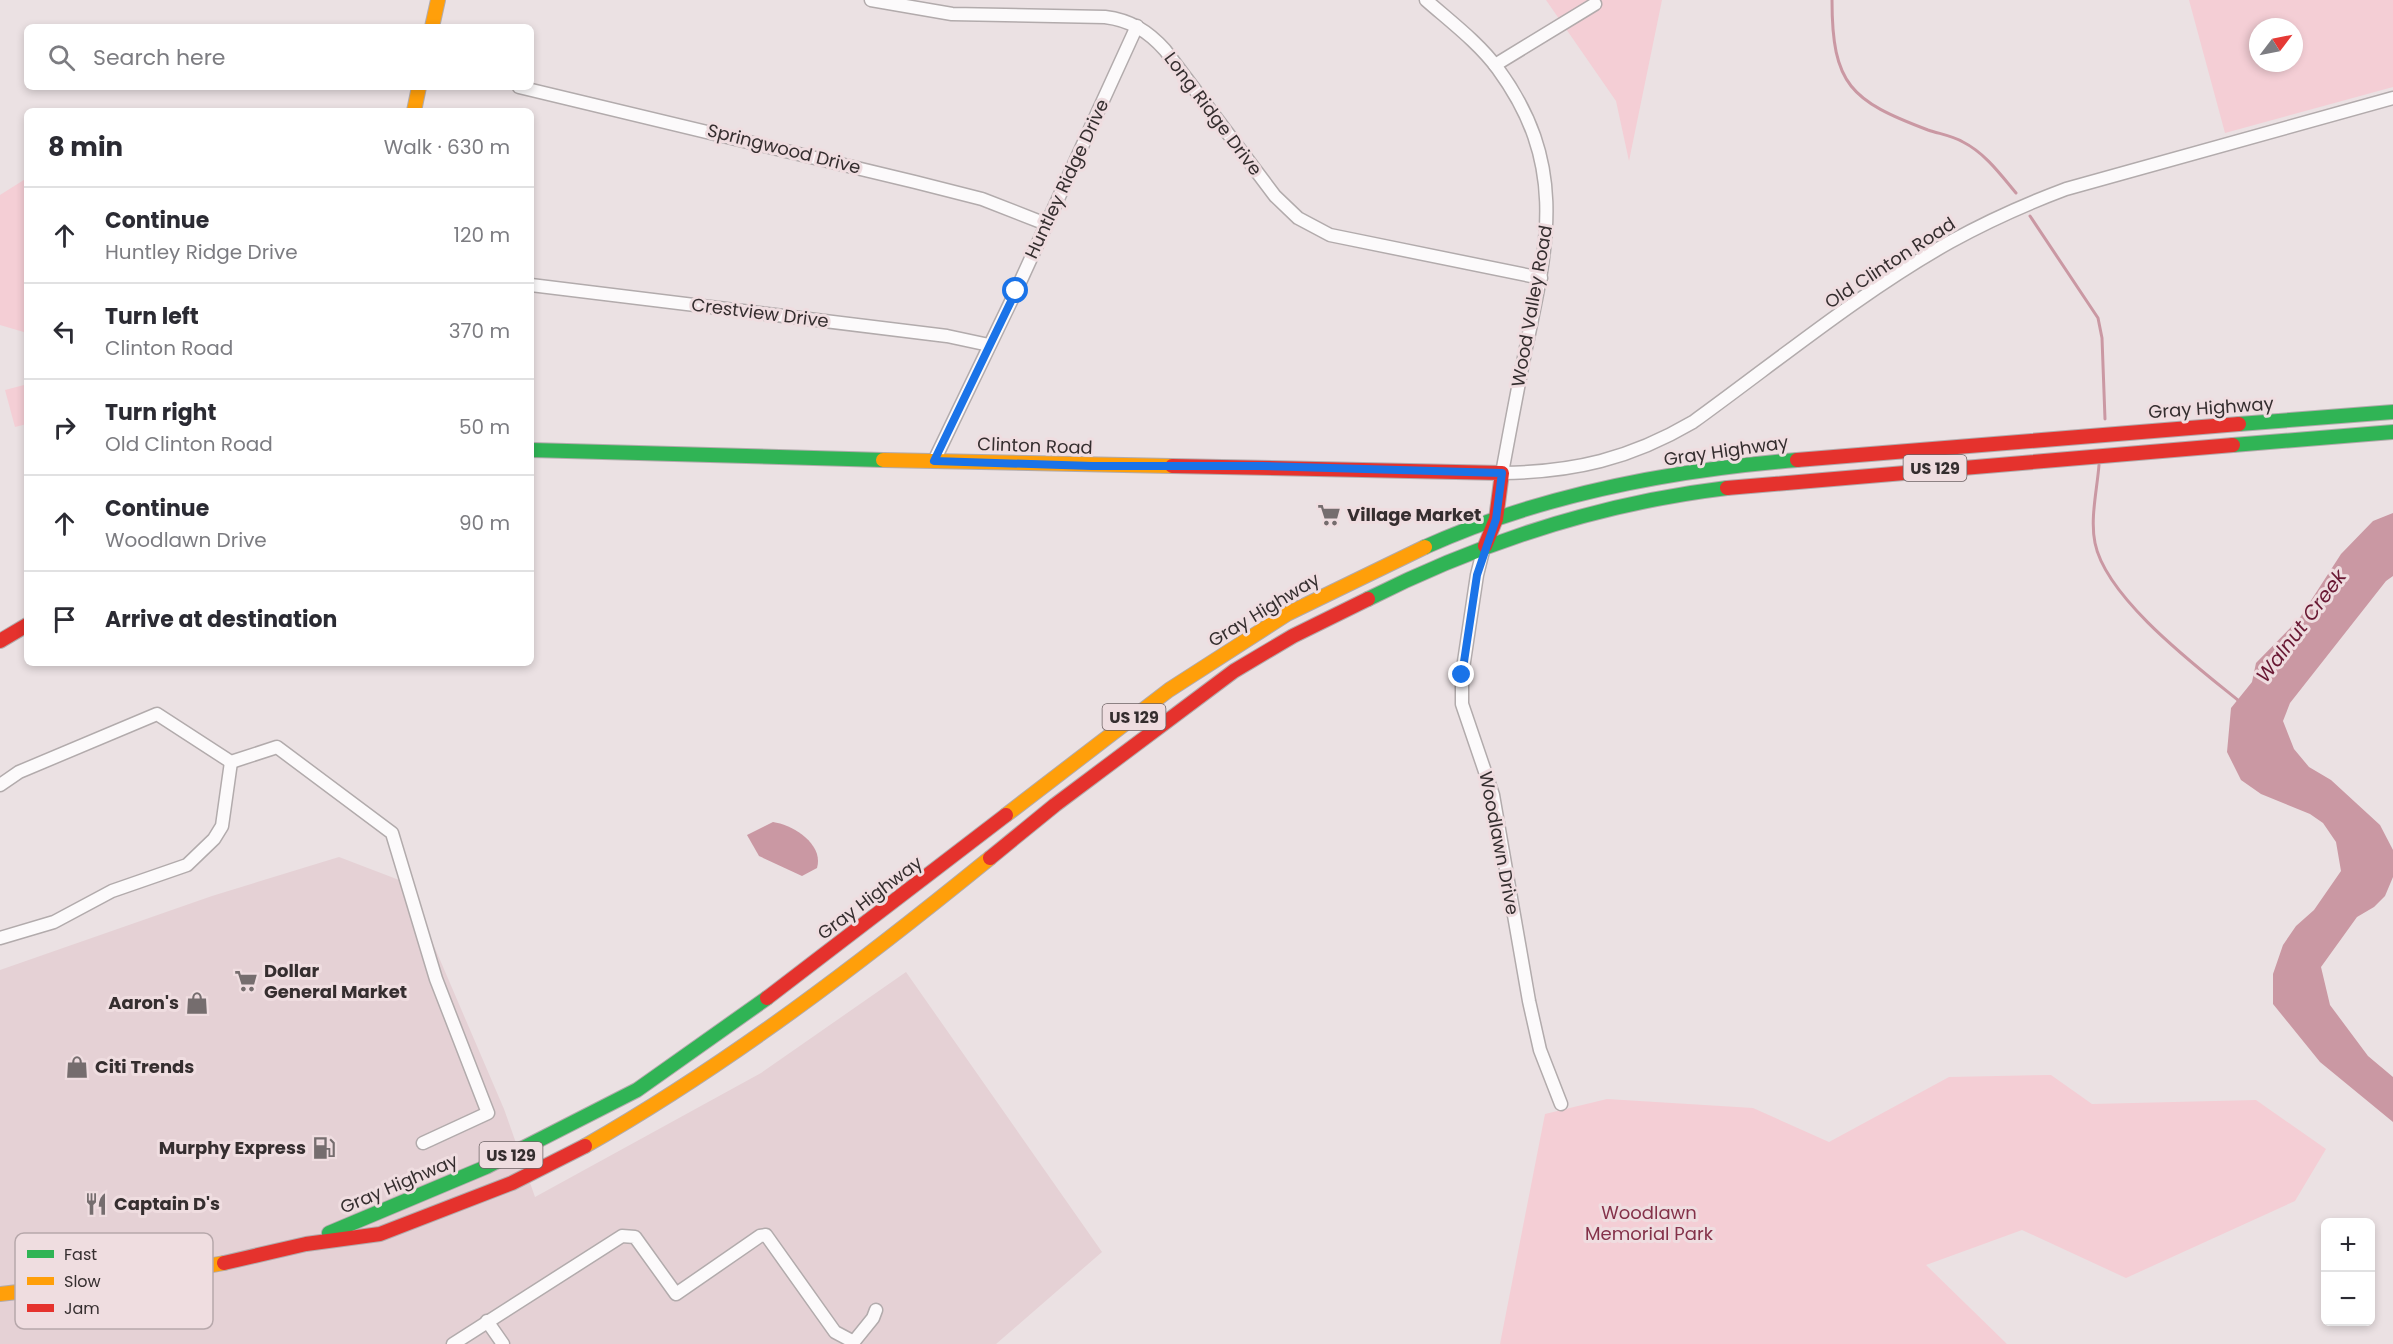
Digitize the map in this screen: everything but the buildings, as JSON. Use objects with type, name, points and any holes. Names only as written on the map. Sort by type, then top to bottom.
[{"type":"main road","points":[[433,24],[438,0]]},
{"type":"main road","points":[[415,108],[418,90]]},
{"type":"main road","name":"Gray Highway","points":[[306,1244],[496,1162],[637,1090],[727,1029],[1168,690],[1287,614],[1429,544],[1496,519],[1646,481],[1750,464],[2393,412]]},
{"type":"main road","name":"Gray Highway","points":[[213,1266],[306,1244],[380,1234],[512,1183],[573,1153],[636,1117],[761,1033],[932,905],[1056,805],[1234,671],[1381,590],[1485,546],[1636,504],[1690,492],[1780,481],[2393,432]]},
{"type":"main road","name":"Clinton Road","points":[[534,450],[1092,466],[1262,466],[1502,473]]},
{"type":"main road","points":[[1485,546],[1496,519],[1502,473]]},
{"type":"main road","points":[[0,641],[24,628]]},
{"type":"main road","name":"Gray Highway","points":[[0,1294],[15,1292]]},
{"type":"street","name":"Long Ridge Drive","points":[[871,0],[952,14],[1122,19],[1137,26],[1164,50],[1275,196],[1298,218],[1330,235],[1541,278]]},
{"type":"street","name":"Wood Valley Road","points":[[1426,0],[1495,65],[1522,108],[1534,136],[1545,176],[1548,221],[1541,278],[1502,473]]},
{"type":"street","points":[[1495,65],[1595,4]]},
{"type":"street","name":"Huntley Ridge Drive","points":[[934,461],[1137,26]]},
{"type":"street","name":"Springwood Drive","points":[[532,90],[949,190],[982,199],[1046,224]]},
{"type":"street","name":"Old Clinton Road","points":[[1502,473],[1536,472],[1599,463],[1622,457],[1664,439],[1693,422],[1922,259],[1976,228],[2042,198],[2066,189],[2393,98]]},
{"type":"street","name":"Crestview Drive","points":[[534,285],[947,336],[989,345]]},
{"type":"street","name":"Woodlawn Drive","points":[[1485,546],[1477,575],[1462,675],[1462,704],[1493,795],[1540,1050],[1562,1104]]},
{"type":"street","points":[[0,785],[19,771],[157,714],[231,762]]},
{"type":"street","points":[[231,762],[277,747],[392,833],[436,979],[488,1113],[423,1143]]},
{"type":"street","points":[[0,938],[54,922],[112,891],[187,865],[214,839],[222,826],[231,762]]},
{"type":"street","points":[[453,1344],[622,1236],[635,1237],[676,1294],[760,1236],[766,1235],[770,1237],[836,1332],[852,1343],[873,1318],[876,1310]]},
{"type":"street","points":[[487,1321],[503,1344]]},
{"type":"shaded area","points":[[339,857],[407,883],[504,1109],[535,1197],[761,1073],[906,972],[1102,1252],[996,1344],[0,1344],[0,970],[212,896]]},
{"type":"green space","points":[[1546,0],[1662,0],[1629,161],[1616,101]]},
{"type":"green space","points":[[2189,0],[2393,0],[2393,87],[2225,133]]},
{"type":"green space","points":[[24,180],[24,332],[0,325],[0,195]]},
{"type":"green space","points":[[24,385],[24,425],[15,427],[5,390]]},
{"type":"green space","name":"Woodlawn Memorial Park","points":[[2051,1075],[2092,1104],[2256,1100],[2326,1149],[2295,1201],[2126,1278],[2022,1230],[1926,1265],[2007,1344],[1500,1344],[1545,1114],[1607,1099],[1753,1108],[1829,1142],[1949,1077]]},
{"type":"water","name":"Walnut Creek","points":[[2393,513],[2393,576],[2386,581],[2290,703],[2283,721],[2294,749],[2309,767],[2331,780],[2380,825],[2393,850],[2393,877],[2385,896],[2374,907],[2357,917],[2321,967],[2330,1005],[2368,1056],[2393,1077],[2393,1122],[2320,1062],[2273,1004],[2273,974],[2283,945],[2296,926],[2314,910],[2341,871],[2336,842],[2323,823],[2310,814],[2261,794],[2241,780],[2227,752],[2231,708],[2252,682],[2256,663],[2299,619],[2341,554],[2373,521]]},
{"type":"water","points":[[773,822],[789,827],[805,837],[816,851],[817,868],[802,876],[759,856],[747,835]]},
{"type":"waterway","points":[[1832,0],[1836,52],[1842,71],[1851,86],[1864,99],[1902,120],[1955,138],[1971,147],[1992,165],[2016,193]]},
{"type":"waterway","points":[[2030,216],[2098,318],[2102,338],[2105,419]]},
{"type":"waterway","points":[[2099,465],[2094,504],[2095,543],[2103,564],[2116,586],[2155,630],[2239,701]]},
{"type":"traffic: fast","points":[[2239,424],[2393,412]]},
{"type":"traffic: fast","points":[[2233,445],[2393,432]]},
{"type":"traffic: fast","points":[[534,450],[883,460]]},
{"type":"traffic: fast","points":[[1425,547],[1514,513],[1607,488],[1702,470],[1797,460]]},
{"type":"traffic: fast","points":[[1368,599],[1453,560],[1542,528],[1634,504],[1727,488]]},
{"type":"traffic: fast","points":[[329,1233],[486,1167],[637,1090],[767,998]]},
{"type":"traffic: slow","points":[[433,24],[438,0]]},
{"type":"traffic: slow","points":[[415,108],[418,90]]},
{"type":"traffic: slow","points":[[883,460],[1172,466]]},
{"type":"traffic: slow","points":[[1006,815],[1169,690],[1287,614],[1425,547]]},
{"type":"traffic: slow","points":[[585,1146],[691,1081],[794,1010],[990,858]]},
{"type":"traffic: slow","points":[[213,1265],[224,1263]]},
{"type":"traffic: slow","points":[[0,1294],[15,1292]]},
{"type":"traffic: jam","points":[[1797,460],[2239,424]]},
{"type":"traffic: jam","points":[[1727,488],[2233,445]]},
{"type":"traffic: jam","points":[[1172,466],[1502,473],[1496,519],[1485,546]]},
{"type":"traffic: jam","points":[[990,858],[1055,805],[1234,671],[1293,636],[1368,599]]},
{"type":"traffic: jam","points":[[0,641],[24,627]]},
{"type":"traffic: jam","points":[[767,998],[1006,815]]},
{"type":"traffic: jam","points":[[224,1263],[306,1244],[380,1234],[512,1183],[585,1146]]},
{"type":"place","name":"Village Market","points":[[1329,515]]},
{"type":"place","name":"Dollar General Market","points":[[246,981]]},
{"type":"place","name":"Aaron's","points":[[197,1003]]},
{"type":"place","name":"Citi Trends","points":[[77,1067]]},
{"type":"place","name":"Murphy Express","points":[[324,1148]]},
{"type":"place","name":"Captain D's","points":[[96,1204]]},
{"type":"route","points":[[1016,291],[934,461],[1092,466],[1262,466],[1502,473],[1496,519],[1477,575],[1462,675]]}]
